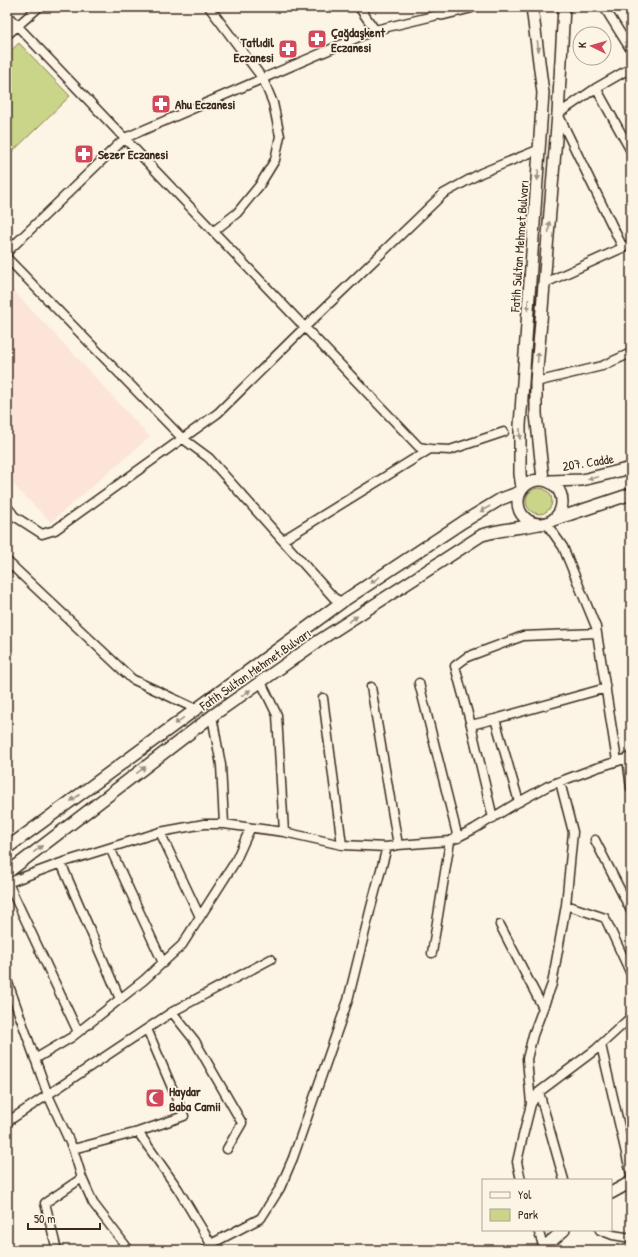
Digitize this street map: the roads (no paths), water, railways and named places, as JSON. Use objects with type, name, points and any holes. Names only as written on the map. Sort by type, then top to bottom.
[{"type":"main road","points":[[446,10],[470,7]]},
{"type":"main road","name":"Fatih Sultan Mehmet Bulvarı","points":[[7,848],[342,602],[463,522],[501,499],[521,490],[520,426],[544,93],[532,7]]},
{"type":"main road","points":[[546,480],[536,414],[536,382],[558,114],[564,7]]},
{"type":"main road","name":"207. Cadde","points":[[546,480],[582,480],[631,468]]},
{"type":"main road","points":[[546,522],[558,514],[562,507],[560,492],[556,486],[546,480],[535,480],[527,483],[521,490],[517,499],[520,513],[525,519],[532,523],[546,522],[631,494]]},
{"type":"main road","name":"Fatih Sultan Mehmet Bulvarı","points":[[7,880],[212,716],[320,640],[482,535],[496,530],[521,528],[546,522]]},
{"type":"main road","points":[[612,1192],[631,1182]]},
{"type":"main road","points":[[542,1249],[563,1231]]},
{"type":"street","points":[[7,35],[39,7]]},
{"type":"street","points":[[209,7],[263,78],[273,104],[280,136],[275,160],[259,186],[237,212],[214,231]]},
{"type":"street","points":[[359,7],[375,30]]},
{"type":"street","points":[[604,7],[631,50]]},
{"type":"street","points":[[7,252],[125,138],[375,30],[446,10]]},
{"type":"street","points":[[7,15],[419,447],[430,450],[450,450],[504,432]]},
{"type":"street","points":[[544,283],[627,246],[558,114],[596,88],[631,68]]},
{"type":"street","points":[[596,88],[631,151]]},
{"type":"street","points":[[8,514],[42,534],[55,530],[218,413],[305,326],[443,194],[481,173],[540,149]]},
{"type":"street","points":[[7,258],[182,438],[209,458],[334,598],[342,602]]},
{"type":"street","points":[[536,382],[602,366],[631,353]]},
{"type":"street","points":[[283,540],[430,450]]},
{"type":"street","points":[[546,522],[563,547],[596,627],[617,761]]},
{"type":"street","points":[[7,561],[132,679],[196,709]]},
{"type":"street","points":[[493,818],[471,725],[455,666],[468,657],[523,636],[597,633]]},
{"type":"street","points":[[261,682],[277,715],[284,832]]},
{"type":"street","points":[[418,683],[458,838]]},
{"type":"street","points":[[371,686],[398,845]]},
{"type":"street","points":[[471,725],[606,688]]},
{"type":"street","points":[[323,698],[342,846]]},
{"type":"street","points":[[212,716],[221,765],[224,824]]},
{"type":"street","points":[[495,719],[519,802]]},
{"type":"street","points":[[78,1032],[7,880],[160,832],[204,824],[224,824],[250,829],[284,832],[342,846],[387,847],[450,841],[458,838],[548,786],[629,758],[631,788]]},
{"type":"street","points":[[521,1179],[517,1162],[531,1104],[527,1058],[533,1035],[552,984],[566,905],[573,832],[560,782]]},
{"type":"street","points":[[35,1059],[78,1032],[144,980],[182,945],[235,862],[250,829]]},
{"type":"street","points":[[160,832],[200,917]]},
{"type":"street","points":[[595,840],[631,911]]},
{"type":"street","points":[[432,953],[450,841]]},
{"type":"street","points":[[204,1250],[211,1244],[261,1218],[280,1188],[293,1158],[348,1000],[387,847]]},
{"type":"street","points":[[110,848],[163,963]]},
{"type":"street","points":[[61,863],[120,999]]},
{"type":"street","points":[[566,905],[605,918],[631,974]]},
{"type":"street","points":[[500,926],[543,1008]]},
{"type":"street","points":[[7,1122],[172,1012],[271,959]]},
{"type":"street","points":[[7,980],[48,1095],[73,1149],[82,1178],[93,1203],[129,1250]]},
{"type":"street","points":[[172,1012],[195,1041],[242,1123],[227,1149]]},
{"type":"street","points":[[531,1104],[539,1092],[601,1045],[631,1017]]},
{"type":"street","points":[[73,1149],[138,1132],[184,1116],[147,1029]]},
{"type":"street","points":[[601,1045],[631,1175]]},
{"type":"street","points":[[539,1092],[564,1179]]},
{"type":"street","points":[[138,1132],[178,1188],[211,1244]]},
{"type":"street","points":[[57,1250],[45,1204],[82,1178]]},
{"type":"street","points":[[538,1231],[542,1249]]},
{"type":"street","points":[[603,1231],[613,1235],[631,1238]]},
{"type":"place","name":"Çağdaşkent Eczanesi","points":[[317,39]]},
{"type":"place","name":"Tatlıdil Eczanesi","points":[[288,49]]},
{"type":"place","name":"Ahu Eczanesi","points":[[161,104]]},
{"type":"place","name":"Sezer Eczanesi","points":[[84,154]]},
{"type":"place","name":"Haydar Baba Camii","points":[[155,1098]]}]
